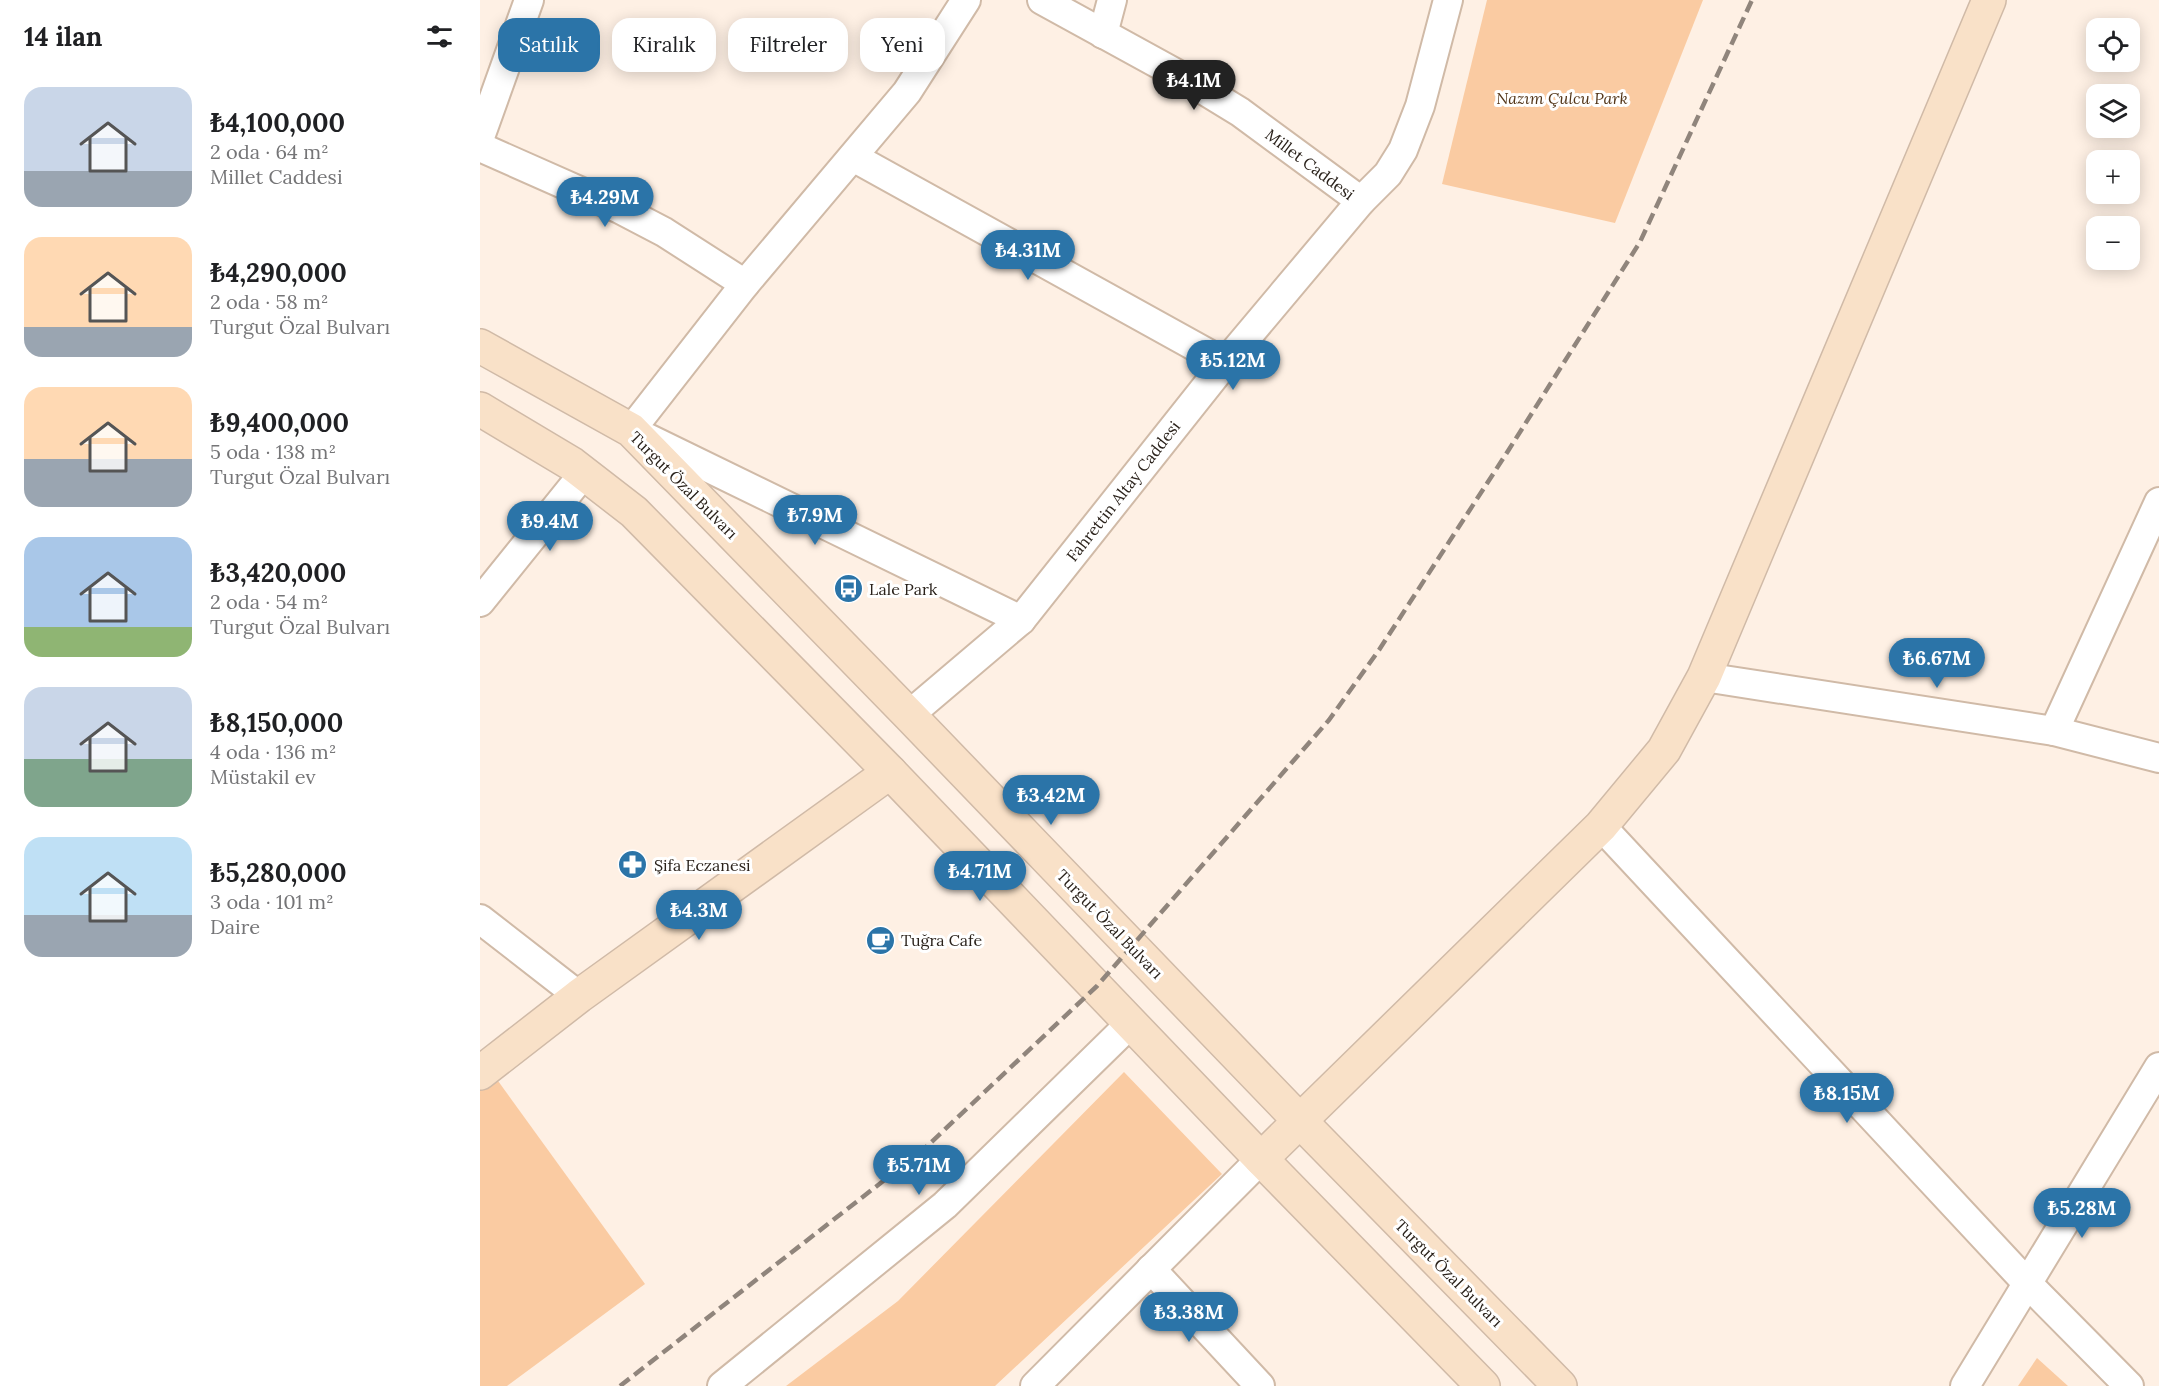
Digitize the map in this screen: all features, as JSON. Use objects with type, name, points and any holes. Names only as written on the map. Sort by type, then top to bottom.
[{"type":"main road","points":[[1261,1159],[1601,826],[1664,750],[1704,677],[1989,0]]},
{"type":"main road","name":"Turgut Özal Bulvarı","points":[[480,346],[630,430],[1560,1386]]},
{"type":"main road","points":[[480,409],[520,431],[584,472],[634,512],[890,772],[1261,1159],[1483,1386]]},
{"type":"main road","points":[[480,1073],[579,996],[890,772]]},
{"type":"street","points":[[480,137],[529,0]]},
{"type":"street","points":[[966,0],[907,93],[745,284],[630,430],[1021,620]]},
{"type":"street","name":"Millet Caddesi","points":[[1042,0],[1186,79],[1240,112],[1361,201]]},
{"type":"street","points":[[1103,34],[1112,0]]},
{"type":"street","name":"Fahrettin Altay Caddesi","points":[[909,715],[1021,620],[1225,363],[1361,201],[1388,174],[1403,150],[1420,106],[1448,0]]},
{"type":"street","points":[[480,147],[620,209],[674,238],[745,284]]},
{"type":"street","points":[[853,158],[1225,363]]},
{"type":"street","points":[[480,602],[584,472]]},
{"type":"street","points":[[2054,731],[2159,502]]},
{"type":"street","points":[[1704,677],[2054,731],[2159,758]]},
{"type":"street","points":[[1601,826],[2028,1284],[2130,1386]]},
{"type":"street","points":[[480,919],[579,996]]},
{"type":"street","points":[[722,1386],[945,1205],[1131,1023]]},
{"type":"street","points":[[1965,1386],[2159,1067]]},
{"type":"street","points":[[1035,1386],[1261,1159]]},
{"type":"street","points":[[1151,1269],[1260,1386]]},
{"type":"green space","name":"Nazım Çulcu Park","points":[[1487,0],[1703,0],[1615,223],[1442,184]]},
{"type":"green space","points":[[488,1067],[645,1284],[507,1386],[480,1386],[480,1073]]},
{"type":"green space","points":[[1124,1072],[1222,1174],[995,1386],[786,1386],[898,1301]]},
{"type":"green space","points":[[2037,1358],[2068,1386],[2018,1386]]},
{"type":"railway","points":[[620,1386],[923,1150],[1097,986],[1329,720],[1379,650],[1640,242],[1752,0]]},
{"type":"place","name":"Lale Park","points":[[848,589]]},
{"type":"place","name":"Şifa Eczanesi","points":[[633,865]]},
{"type":"place","name":"Tuğra Cafe","points":[[880,940]]}]
